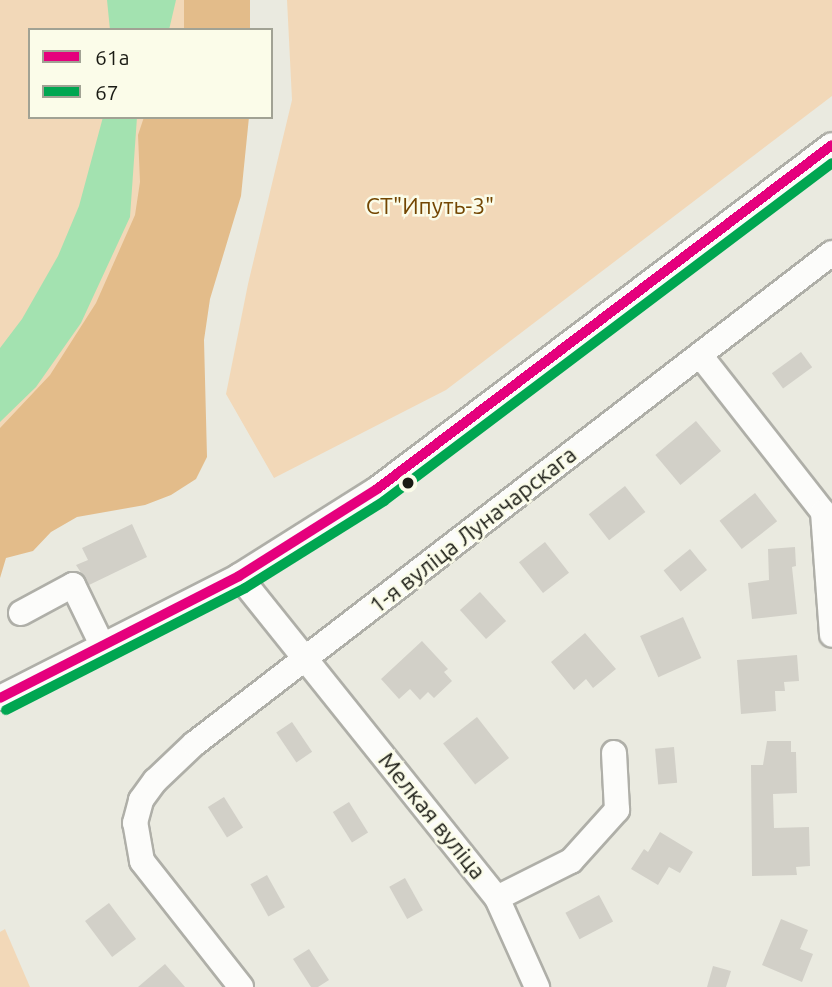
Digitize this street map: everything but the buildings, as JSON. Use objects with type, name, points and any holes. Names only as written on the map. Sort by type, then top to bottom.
[{"type":"street","points":[[0,698],[103,648],[239,576],[401,473],[832,145]]},
{"type":"street","name":"1-я вуліца Луначарскага","points":[[242,987],[142,861],[135,822],[141,800],[155,781],[194,744],[832,253]]},
{"type":"street","points":[[700,355],[827,511],[832,635]]},
{"type":"street","name":"Мелкая вуліца","points":[[239,576],[497,898],[537,987]]},
{"type":"street","points":[[21,613],[73,585],[103,648]]},
{"type":"street","points":[[497,898],[571,861],[617,810],[614,754]]},
{"type":"green space","points":[[0,0],[223,0],[224,28],[28,28],[28,119],[226,119],[0,487]]},
{"type":"green space","name":"СТ\"Ипуть-3\"","points":[[287,0],[832,0],[832,96],[446,390],[274,478],[226,394],[248,284],[292,100]]},
{"type":"green space","points":[[5,929],[30,987],[0,987],[0,932]]},
{"type":"shaded area","points":[[107,0],[176,0],[169,28],[110,28]]},
{"type":"shaded area","points":[[184,0],[250,0],[250,28],[184,28]]},
{"type":"shaded area","points":[[102,119],[137,119],[130,217],[81,323],[36,387],[0,422],[0,348],[22,319],[58,256],[79,206]]},
{"type":"shaded area","points":[[143,119],[249,119],[241,196],[210,299],[204,340],[207,457],[196,479],[171,495],[145,505],[77,517],[51,532],[33,551],[6,558],[0,578],[0,428],[50,375],[96,303],[135,215],[140,182],[138,135]]},
{"type":"transit line","name":"61а","points":[[0,698],[239,576],[377,489],[832,145]]},
{"type":"transit line","name":"67","points":[[6,710],[245,588],[384,501],[832,163]]}]
